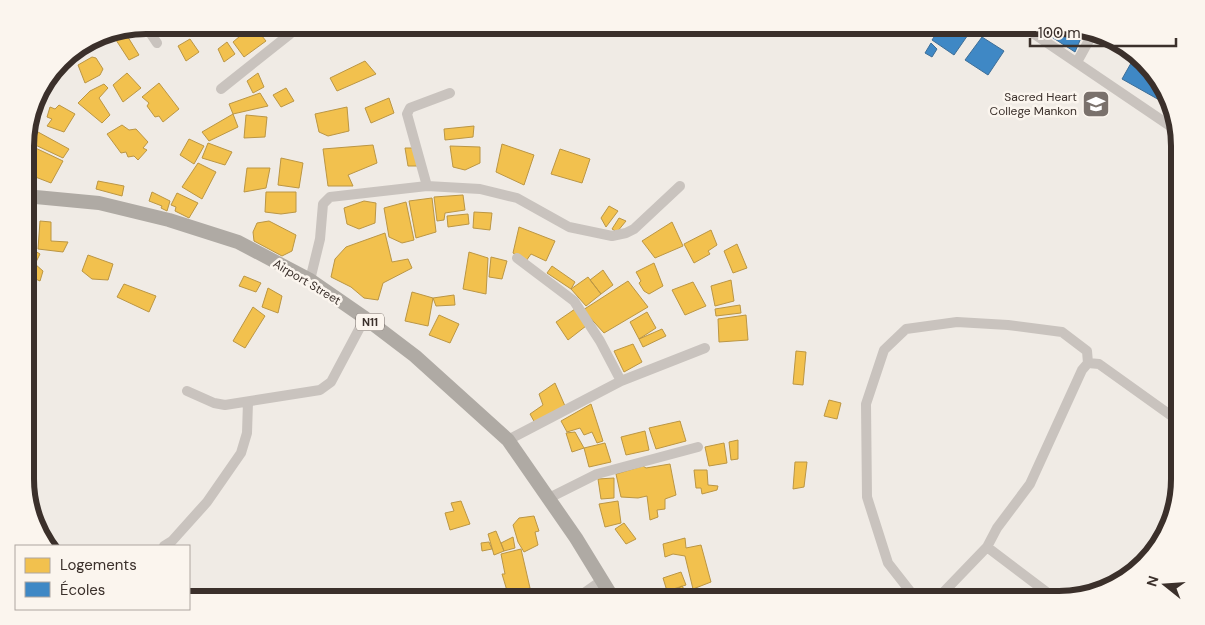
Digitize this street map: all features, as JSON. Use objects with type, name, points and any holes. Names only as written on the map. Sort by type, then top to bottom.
[{"type":"highway","name":"Airport Street","points":[[34,197],[99,203],[169,220],[238,242],[310,280],[365,318],[414,356],[508,440],[576,538],[608,591]]},
{"type":"street","points":[[151,34],[157,43]]},
{"type":"street","points":[[221,89],[290,34]]},
{"type":"street","points":[[1035,34],[1169,125]]},
{"type":"street","points":[[1077,62],[1090,38]]},
{"type":"street","points":[[427,186],[407,114],[410,108],[450,93]]},
{"type":"street","points":[[310,280],[320,239],[326,200],[330,197],[427,186],[480,189],[517,198],[569,227],[612,236],[634,229],[680,186]]},
{"type":"street","points":[[517,258],[574,301],[600,342],[621,381]]},
{"type":"street","points":[[187,391],[214,404],[225,405],[295,395],[326,387],[331,382],[365,318]]},
{"type":"street","points":[[910,591],[888,563],[867,497],[866,404],[884,350],[906,329],[957,322],[1008,325],[1062,332],[1087,351],[1088,363],[1082,370],[1030,484],[997,528],[987,547],[945,591]]},
{"type":"street","points":[[508,440],[621,381],[705,348]]},
{"type":"street","points":[[1088,363],[1099,364],[1171,416]]},
{"type":"street","points":[[166,545],[172,541],[207,502],[240,454],[247,433],[248,402]]},
{"type":"street","points":[[549,498],[597,474],[698,447]]},
{"type":"street","points":[[987,547],[1045,591]]},
{"type":"street","points":[[587,591],[601,581]]},
{"type":"building: Logements","points":[[242,34],[260,34],[266,41],[244,57],[233,42]]},
{"type":"building: Logements","points":[[127,36],[139,55],[129,60],[116,40]]},
{"type":"building: Logements","points":[[190,39],[199,52],[186,61],[178,46]]},
{"type":"building: Logements","points":[[227,42],[235,54],[224,62],[218,49]]},
{"type":"building: Logements","points":[[92,57],[96,58],[103,69],[100,75],[85,83],[78,65]]},
{"type":"building: Logements","points":[[365,61],[376,74],[337,91],[330,78]]},
{"type":"building: Logements","points":[[127,73],[141,88],[123,102],[113,85]]},
{"type":"building: Logements","points":[[258,73],[264,87],[253,93],[247,81]]},
{"type":"building: Logements","points":[[159,83],[179,109],[163,122],[159,116],[155,117],[147,106],[149,103],[142,97]]},
{"type":"building: Logements","points":[[104,84],[108,88],[99,98],[110,115],[102,123],[78,103],[90,91]]},
{"type":"building: Logements","points":[[286,88],[294,101],[281,107],[273,95]]},
{"type":"building: Logements","points":[[260,93],[268,106],[233,114],[229,104]]},
{"type":"building: Logements","points":[[389,98],[394,113],[371,123],[365,108]]},
{"type":"building: Logements","points":[[59,105],[75,114],[64,132],[47,126],[52,119],[47,117],[50,107],[55,109]]},
{"type":"building: Logements","points":[[347,107],[349,131],[328,136],[319,132],[315,114]]},
{"type":"building: Logements","points":[[233,114],[238,127],[209,141],[202,132]]},
{"type":"building: Logements","points":[[246,115],[267,117],[265,137],[244,138]]},
{"type":"building: Logements","points":[[122,125],[129,130],[136,129],[148,142],[143,148],[147,150],[138,160],[134,156],[128,157],[126,152],[121,153],[107,134]]},
{"type":"building: Logements","points":[[474,126],[473,137],[445,140],[444,129]]},
{"type":"building: Logements","points":[[38,132],[69,149],[63,158],[34,144],[34,138]]},
{"type":"building: Logements","points":[[189,139],[204,146],[194,164],[180,155]]},
{"type":"building: Logements","points":[[208,143],[232,152],[225,165],[202,158]]},
{"type":"building: Logements","points":[[502,144],[534,155],[524,185],[496,172]]},
{"type":"building: Logements","points":[[373,145],[377,163],[348,175],[353,186],[328,186],[323,149]]},
{"type":"building: Logements","points":[[450,146],[480,147],[480,163],[465,170],[453,167]]},
{"type":"building: Logements","points":[[34,147],[63,161],[51,183],[34,176]]},
{"type":"building: Logements","points":[[405,148],[413,148],[418,166],[408,166]]},
{"type":"building: Logements","points":[[560,149],[590,159],[582,183],[551,174]]},
{"type":"building: Logements","points":[[281,158],[303,163],[299,188],[278,185]]},
{"type":"building: Logements","points":[[198,163],[216,172],[202,199],[182,187]]},
{"type":"building: Logements","points":[[247,168],[270,168],[266,188],[244,192]]},
{"type":"building: Logements","points":[[98,181],[124,186],[122,196],[96,189]]},
{"type":"building: Logements","points":[[152,192],[170,201],[167,211],[161,208],[162,206],[149,201]]},
{"type":"building: Logements","points":[[266,192],[296,192],[296,212],[281,214],[265,212]]},
{"type":"building: Logements","points":[[177,193],[198,203],[189,218],[175,211],[176,207],[171,205]]},
{"type":"building: Logements","points":[[463,195],[465,210],[445,213],[444,220],[437,221],[434,197]]},
{"type":"building: Logements","points":[[432,198],[436,232],[416,238],[409,201]]},
{"type":"building: Logements","points":[[364,201],[376,203],[375,223],[359,229],[347,224],[344,208]]},
{"type":"building: Logements","points":[[406,202],[414,240],[402,243],[389,237],[384,208]]},
{"type":"building: Logements","points":[[609,206],[618,211],[606,227],[601,218]]},
{"type":"building: Logements","points":[[474,212],[492,213],[490,230],[473,228]]},
{"type":"building: Logements","points":[[468,214],[469,224],[448,227],[447,216]]},
{"type":"building: Logements","points":[[619,218],[626,221],[617,232],[612,229]]},
{"type":"building: Logements","points":[[40,221],[51,222],[51,241],[68,242],[63,252],[38,249]]},
{"type":"building: Logements","points":[[269,221],[296,235],[292,251],[282,256],[254,241],[253,232],[257,223]]},
{"type":"building: Logements","points":[[672,222],[683,246],[655,258],[642,241]]},
{"type":"building: Logements","points":[[519,227],[555,241],[546,261],[531,254],[526,261],[513,253]]},
{"type":"building: Logements","points":[[711,230],[717,245],[708,251],[710,254],[694,263],[684,244]]},
{"type":"building: Logements","points":[[385,233],[392,262],[408,259],[412,268],[383,283],[378,300],[364,298],[351,287],[331,277],[335,259],[346,247]]},
{"type":"building: Logements","points":[[737,244],[747,268],[733,273],[724,251]]},
{"type":"building: Logements","points":[[34,250],[40,254],[35,264],[43,271],[40,281],[34,278]]},
{"type":"building: Logements","points":[[469,252],[488,258],[486,294],[463,289]]},
{"type":"building: Logements","points":[[88,255],[113,264],[108,280],[92,279],[82,271]]},
{"type":"building: Logements","points":[[491,257],[507,261],[502,279],[489,277]]},
{"type":"building: Logements","points":[[654,263],[663,286],[649,294],[644,291],[639,283],[641,281],[636,272]]},
{"type":"building: Logements","points":[[552,266],[575,282],[571,289],[547,273]]},
{"type":"building: Logements","points":[[603,270],[613,285],[601,294],[590,280]]},
{"type":"building: Logements","points":[[244,276],[261,283],[256,292],[239,286]]},
{"type":"building: Logements","points":[[588,277],[601,294],[586,306],[571,289]]},
{"type":"building: Logements","points":[[731,280],[734,301],[715,306],[711,286]]},
{"type":"building: Logements","points":[[628,281],[648,307],[604,333],[583,310]]},
{"type":"building: Logements","points":[[693,282],[706,306],[685,315],[672,290]]},
{"type":"building: Logements","points":[[124,284],[156,296],[149,312],[117,297]]},
{"type":"building: Logements","points":[[268,288],[282,296],[278,313],[262,307]]},
{"type":"building: Logements","points":[[412,292],[433,298],[428,326],[405,321]]},
{"type":"building: Logements","points":[[454,295],[455,305],[436,306],[433,298]]},
{"type":"building: Logements","points":[[740,305],[741,313],[716,316],[715,309]]},
{"type":"building: Logements","points":[[253,307],[265,316],[245,348],[233,341]]},
{"type":"building: Logements","points":[[575,309],[586,326],[568,340],[556,322]]},
{"type":"building: Logements","points":[[647,312],[656,328],[639,339],[630,322]]},
{"type":"building: Logements","points":[[439,315],[459,324],[450,343],[429,335]]},
{"type":"building: Logements","points":[[746,315],[748,340],[719,342],[718,319]]},
{"type":"building: Logements","points":[[662,329],[666,336],[643,347],[639,339]]},
{"type":"building: Logements","points":[[633,344],[642,362],[624,372],[614,351]]},
{"type":"building: Logements","points":[[796,351],[806,352],[803,385],[793,384]]},
{"type":"building: Logements","points":[[555,383],[565,406],[535,423],[530,414],[543,405],[539,394]]},
{"type":"building: Logements","points":[[829,400],[841,403],[837,419],[824,416]]},
{"type":"building: Logements","points":[[591,404],[603,441],[597,443],[592,432],[584,435],[580,428],[567,432],[561,421]]},
{"type":"building: Logements","points":[[680,421],[686,441],[656,449],[649,428]]},
{"type":"building: Logements","points":[[645,431],[649,450],[626,455],[621,437]]},
{"type":"building: Logements","points":[[575,432],[584,448],[572,452],[566,433]]},
{"type":"building: Logements","points":[[738,440],[738,459],[731,460],[729,442]]},
{"type":"building: Logements","points":[[605,443],[611,462],[589,467],[584,448]]},
{"type":"building: Logements","points":[[724,443],[727,463],[709,466],[705,447]]},
{"type":"building: Logements","points":[[795,462],[807,462],[804,487],[793,489]]},
{"type":"building: Logements","points":[[670,464],[676,495],[665,499],[665,509],[657,510],[658,517],[650,520],[647,496],[638,498],[621,497],[616,474],[643,466],[646,468]]},
{"type":"building: Logements","points":[[694,470],[707,470],[708,485],[718,486],[717,490],[702,494],[701,488],[696,488]]},
{"type":"building: Logements","points":[[614,478],[614,498],[601,499],[598,479]]},
{"type":"building: Logements","points":[[461,501],[470,524],[450,530],[445,513],[454,511],[451,503]]},
{"type":"building: Logements","points":[[618,501],[621,523],[605,527],[599,504]]},
{"type":"building: Logements","points":[[534,516],[539,531],[535,532],[538,545],[524,552],[518,542],[513,525],[519,518]]},
{"type":"building: Logements","points":[[624,523],[636,539],[626,544],[615,529]]},
{"type":"building: Logements","points":[[496,531],[504,551],[494,555],[488,534]]},
{"type":"building: Logements","points":[[513,537],[515,548],[504,551],[501,543]]},
{"type":"building: Logements","points":[[685,538],[686,548],[701,545],[711,582],[693,589],[685,556],[673,554],[665,557],[663,544]]},
{"type":"building: Logements","points":[[489,542],[492,549],[482,551],[481,543]]},
{"type":"building: Logements","points":[[521,549],[530,588],[519,591],[507,591],[502,574],[505,574],[501,554]]},
{"type":"building: Logements","points":[[681,572],[686,585],[667,591],[663,578]]},
{"type":"building: Logements","points":[[682,586],[685,591],[674,591]]},
{"type":"building: Écoles","points":[[936,34],[969,34],[954,55],[932,40]]},
{"type":"building: Écoles","points":[[1047,34],[1082,36],[1075,52]]},
{"type":"building: Écoles","points":[[982,37],[1004,51],[988,75],[965,60]]},
{"type":"building: Écoles","points":[[931,43],[937,49],[932,57],[925,53]]},
{"type":"building: Écoles","points":[[1132,61],[1144,72],[1162,102],[1122,79]]},
{"type":"place","name":"Sacred Heart College Mankon","points":[[1096,104]]}]
